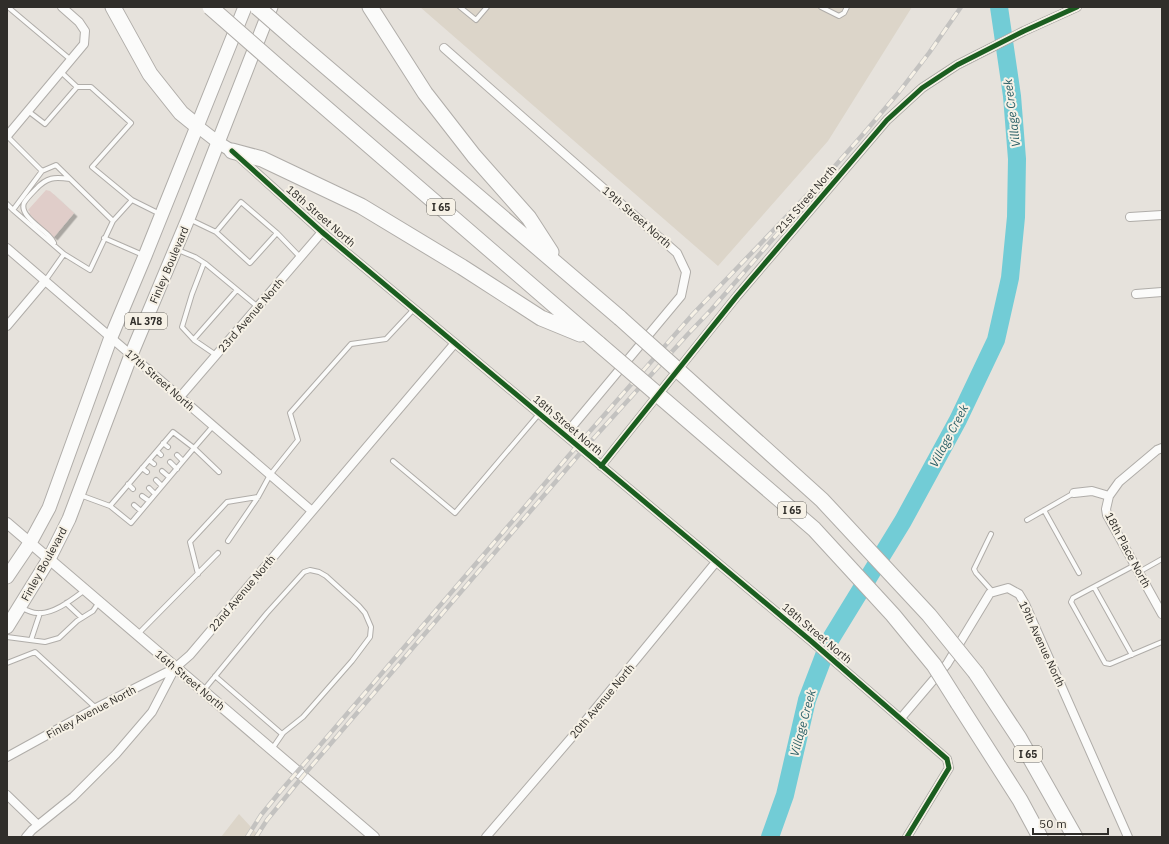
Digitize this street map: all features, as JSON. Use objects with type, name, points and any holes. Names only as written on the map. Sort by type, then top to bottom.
[{"type":"highway","points":[[113,7],[150,74],[181,112],[197,126]]},
{"type":"highway","name":"I 65","points":[[210,7],[814,529],[934,665],[1020,800],[1040,837]]},
{"type":"highway","name":"I 65","points":[[257,7],[620,318],[822,500],[929,615],[976,673],[1019,738],[1075,837]]},
{"type":"highway","points":[[370,7],[426,93],[474,156],[529,218],[559,265]]},
{"type":"highway","points":[[232,151],[262,159],[361,206],[462,267],[541,318],[595,341]]},
{"type":"main road","name":"Finley Boulevard","points":[[7,577],[30,543],[49,508],[111,337],[162,215],[245,7]]},
{"type":"main road","name":"Finley Boulevard","points":[[7,627],[49,559],[69,519],[131,355],[219,143],[271,7]]},
{"type":"main road","name":"18th Street North","points":[[197,126],[232,151]]},
{"type":"street","points":[[7,136],[84,44],[85,31],[79,22],[62,7]]},
{"type":"street","name":"21st Street North","points":[[602,466],[737,296],[887,120],[922,88],[957,65],[1024,31],[1077,7]]},
{"type":"street","name":"19th Street North","points":[[444,48],[677,253],[686,272],[681,296],[564,435]]},
{"type":"street","name":"18th Street North","points":[[232,151],[322,232],[811,641],[947,759],[949,768],[907,837]]},
{"type":"street","points":[[1130,217],[1162,215]]},
{"type":"street","name":"23rd Avenue North","points":[[180,397],[322,232]]},
{"type":"street","name":"17th Street North","points":[[7,248],[312,512]]},
{"type":"street","points":[[7,326],[45,281]]},
{"type":"street","points":[[1136,294],[1162,292]]},
{"type":"street","name":"22nd Avenue North","points":[[26,837],[38,825],[73,797],[116,754],[152,712],[175,668],[190,655],[455,343]]},
{"type":"street","points":[[1109,496],[1119,482],[1157,450],[1162,448]]},
{"type":"street","name":"18th Place North","points":[[1074,493],[1092,491],[1109,496],[1106,509],[1107,515],[1162,614]]},
{"type":"street","name":"16th Street North","points":[[7,523],[374,837]]},
{"type":"street","name":"20th Avenue North","points":[[486,837],[578,730],[716,562]]},
{"type":"street","name":"19th Avenue North","points":[[993,592],[1008,588],[1019,594],[1025,604],[1128,837]]},
{"type":"street","points":[[900,718],[947,664],[990,593],[993,592]]},
{"type":"street","name":"Finley Avenue North","points":[[7,757],[96,708],[175,668]]},
{"type":"street","points":[[7,795],[38,825]]},
{"type":"lane","points":[[7,7],[71,61]]},
{"type":"lane","points":[[460,7],[476,20],[486,7]]},
{"type":"lane","points":[[821,7],[839,16],[844,13],[847,7]]},
{"type":"lane","points":[[61,72],[77,87],[91,87],[131,123],[92,167],[132,200],[162,215]]},
{"type":"lane","points":[[28,111],[45,124],[77,87]]},
{"type":"lane","points":[[7,136],[42,171]]},
{"type":"lane","points":[[13,210],[42,171],[56,165],[113,221]]},
{"type":"lane","points":[[56,248],[50,236],[27,217],[23,205],[46,180],[57,177],[70,179]]},
{"type":"lane","points":[[7,204],[56,248],[90,270],[113,221],[132,200]]},
{"type":"lane","points":[[216,232],[241,202],[277,233],[300,257]]},
{"type":"lane","points":[[188,219],[216,232],[250,263],[277,233]]},
{"type":"lane","points":[[104,238],[145,256]]},
{"type":"lane","points":[[176,249],[195,257],[204,263],[258,307]]},
{"type":"lane","points":[[45,281],[64,254]]},
{"type":"lane","points":[[204,263],[192,294],[182,327],[194,339],[216,355]]},
{"type":"lane","points":[[194,339],[237,290]]},
{"type":"lane","points":[[228,541],[258,497],[270,475],[298,440],[290,414],[351,344],[386,339],[414,309]]},
{"type":"lane","points":[[393,461],[455,513],[539,414]]},
{"type":"lane","points":[[78,495],[110,506],[131,523],[213,426]]},
{"type":"lane","points":[[110,506],[173,432],[194,448],[219,472]]},
{"type":"lane","points":[[163,443],[168,447]]},
{"type":"lane","points":[[156,451],[161,455]]},
{"type":"lane","points":[[176,454],[184,461]]},
{"type":"lane","points":[[149,460],[154,464]]},
{"type":"lane","points":[[170,462],[177,469]]},
{"type":"lane","points":[[142,468],[147,472]]},
{"type":"lane","points":[[162,471],[169,477]]},
{"type":"lane","points":[[135,477],[139,480]]},
{"type":"lane","points":[[156,480],[162,486]]},
{"type":"lane","points":[[128,484],[133,489]]},
{"type":"lane","points":[[149,488],[155,494]]},
{"type":"lane","points":[[1027,520],[1074,493]]},
{"type":"lane","points":[[121,494],[125,497]]},
{"type":"lane","points":[[142,496],[149,501]]},
{"type":"lane","points":[[198,574],[190,542],[227,502],[258,497]]},
{"type":"lane","points":[[134,506],[141,511]]},
{"type":"lane","points":[[1044,510],[1079,573]]},
{"type":"lane","points":[[991,534],[974,569],[993,592]]},
{"type":"lane","points":[[137,635],[218,553]]},
{"type":"lane","points":[[1162,558],[1094,587],[1073,598],[1071,602],[1105,663],[1110,664],[1162,642]]},
{"type":"lane","points":[[203,691],[267,613],[304,572],[310,570],[319,572],[326,576],[365,613],[370,627],[370,636],[352,661],[303,716],[282,734],[271,749]]},
{"type":"lane","points":[[1094,587],[1132,655]]},
{"type":"lane","points":[[20,607],[36,613],[45,613],[66,603],[85,590]]},
{"type":"lane","points":[[7,637],[45,642],[58,638],[77,620],[93,611],[99,602]]},
{"type":"lane","points":[[66,603],[82,618]]},
{"type":"lane","points":[[31,640],[40,613]]},
{"type":"lane","points":[[7,663],[35,652],[96,708]]},
{"type":"lane","points":[[215,676],[282,734]]},
{"type":"shaded area","points":[[420,7],[912,7],[828,141],[718,266]]},
{"type":"shaded area","points":[[239,814],[260,837],[221,837]]},
{"type":"building","points":[[46,190],[50,191],[74,213],[54,237],[33,219],[28,210]]},
{"type":"waterway","name":"Village Creek","points":[[770,837],[785,795],[807,700],[830,640],[903,521],[958,420],[996,340],[1010,278],[1016,217],[1017,159],[1012,96],[999,7]]},
{"type":"railway","points":[[247,837],[261,815],[279,793],[577,446],[693,314],[835,166],[865,132],[899,92],[929,53],[961,7]]},
{"type":"railway","points":[[256,837],[267,820],[303,776],[583,450],[711,310],[779,232]]},
{"type":"cycle path","points":[[601,466],[737,296],[887,120],[922,88],[957,65],[1024,31],[1077,7]]},
{"type":"cycle path","points":[[232,151],[322,232],[811,641],[947,759],[949,768],[907,837]]}]
